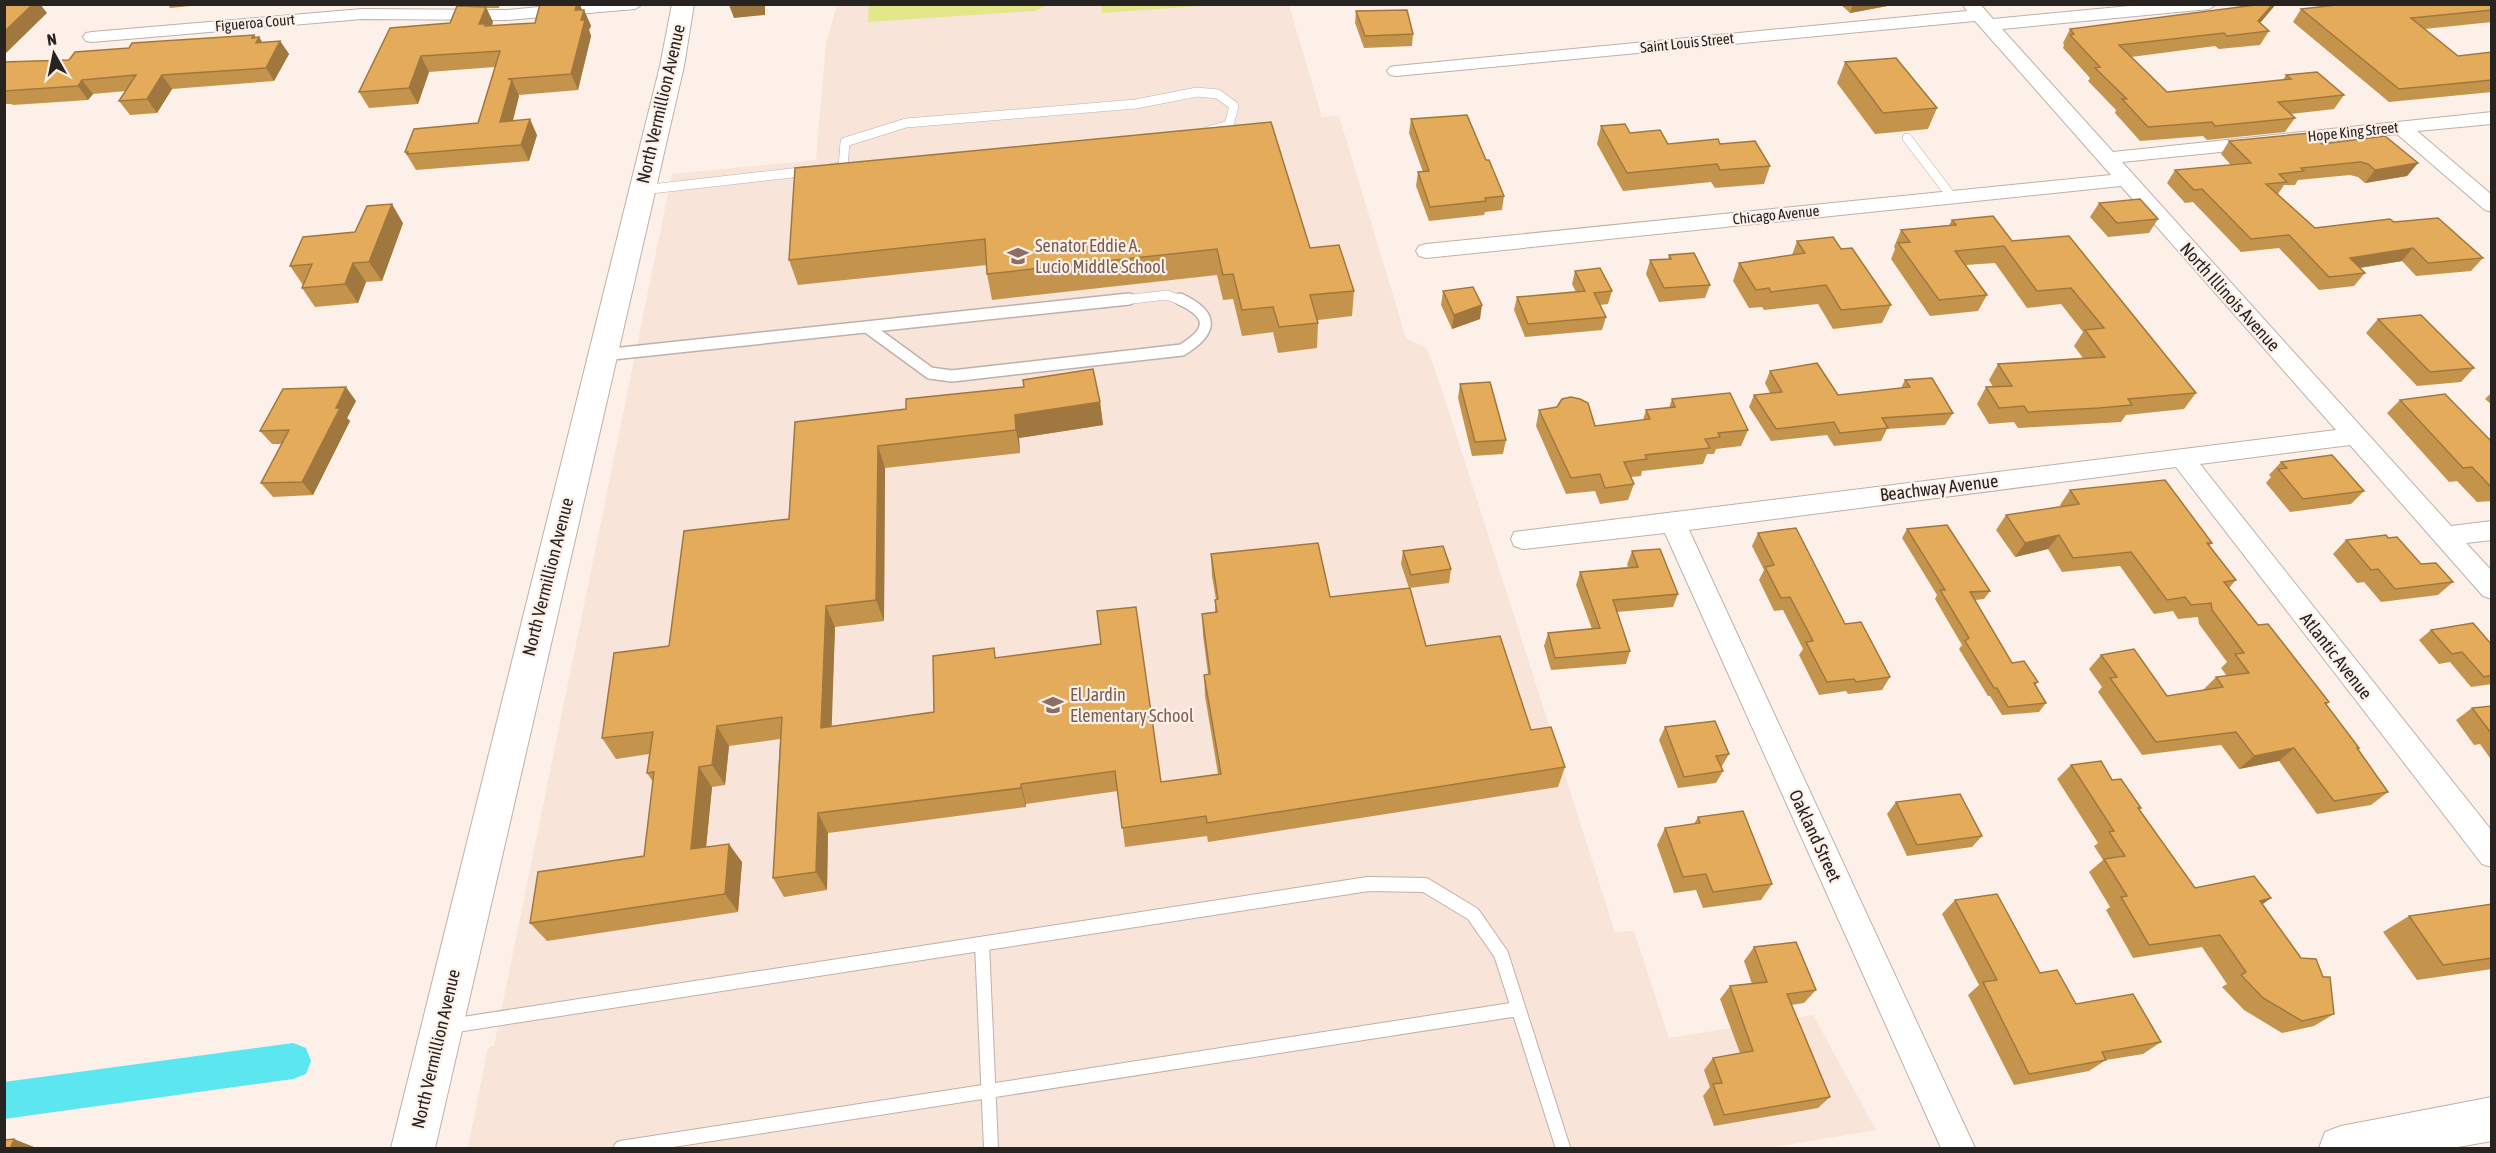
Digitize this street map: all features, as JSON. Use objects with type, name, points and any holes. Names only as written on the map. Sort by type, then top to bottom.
[{"type":"street","name":"Figueroa Court","points":[[92,37],[362,14],[507,15],[635,4]]},
{"type":"street","name":"North Vermillion Avenue","points":[[413,1149],[672,66],[683,4]]},
{"type":"street","name":"Saint Louis Street","points":[[1396,71],[1979,15],[2209,4]]},
{"type":"street","name":"North Illinois Avenue","points":[[1979,15],[2492,590]]},
{"type":"street","name":"Hope King Street","points":[[2107,158],[2492,118]]},
{"type":"street","points":[[2401,127],[2492,206]]},
{"type":"street","name":"Chicago Avenue","points":[[1426,251],[2126,179]]},
{"type":"street","name":"Beachway Avenue","points":[[1523,539],[2354,436]]},
{"type":"street","name":"Atlantic Avenue","points":[[2181,457],[2492,854]]},
{"type":"street","name":"Oakland Street","points":[[1673,522],[1958,1149]]},
{"type":"street","points":[[2444,537],[2492,530]]},
{"type":"street","points":[[2341,1149],[2492,1119]]},
{"type":"lane","points":[[843,167],[845,142],[906,123],[1136,104],[1197,92],[1218,94],[1234,106],[1229,125],[1202,133]]},
{"type":"lane","points":[[1907,138],[1952,197]]},
{"type":"lane","points":[[642,190],[855,166]]},
{"type":"lane","points":[[602,356],[867,327],[1167,295],[1188,300],[1202,310],[1206,320],[1205,333],[1197,343],[1182,350],[952,376],[930,373],[867,327]]},
{"type":"lane","points":[[441,1027],[1368,884],[1425,885],[1473,914],[1501,954],[1563,1149]]},
{"type":"lane","points":[[982,944],[991,1149]]},
{"type":"lane","points":[[621,1149],[1518,1009]]},
{"type":"shaded area","name":"El Jardin Elementary School","points":[[837,5],[1289,5],[1322,117],[1339,116],[1406,338],[1427,348],[1441,387],[1615,932],[1634,931],[1669,1038],[1813,1015],[1876,1130],[1769,1148],[468,1148],[488,1048],[494,1046],[672,174],[816,160],[826,43]]},
{"type":"green space","points":[[869,4],[1047,5],[1035,11],[868,22]]},
{"type":"green space","points":[[1101,4],[1214,4],[1214,5],[1102,13]]},
{"type":"building","points":[[4,4],[33,4],[4,32]]},
{"type":"building","points":[[540,4],[577,4],[575,10],[584,10],[581,20],[585,20],[571,74],[508,79],[512,80],[500,122],[530,119],[521,145],[407,154],[408,152],[405,152],[414,129],[478,123],[500,51],[421,56],[409,88],[359,92],[390,28],[450,23],[457,6],[486,7],[479,24],[486,24],[485,26],[535,23]]},
{"type":"building","points":[[2273,4],[2258,21],[2269,31],[2227,36],[2224,33],[2119,45],[2167,92],[2291,79],[2286,75],[2317,72],[2344,95],[2278,102],[2295,118],[2215,126],[2212,122],[2148,127],[2122,99],[2127,99],[2095,68],[2100,67],[2070,35],[2074,34],[2070,29]]},
{"type":"building","points":[[2345,4],[2492,4],[2492,10],[2411,18],[2458,56],[2492,52],[2492,80],[2399,89],[2301,9]]},
{"type":"building","points":[[1407,10],[1413,34],[1365,36],[1356,11]]},
{"type":"building","points":[[254,35],[252,38],[259,37],[256,43],[280,41],[266,68],[162,75],[147,99],[119,101],[136,75],[82,80],[78,86],[4,91],[4,62],[69,60],[75,52],[129,48],[132,43]]},
{"type":"building","points":[[1896,58],[1937,108],[1883,113],[1845,62]]},
{"type":"building","points":[[1467,115],[1504,196],[1485,198],[1486,201],[1430,207],[1418,172],[1429,171],[1411,119]]},
{"type":"building","points":[[1271,122],[1310,248],[1339,245],[1354,291],[1310,295],[1318,323],[1279,327],[1273,307],[1242,310],[1233,274],[1223,275],[1217,249],[987,274],[985,239],[789,260],[795,168]]},
{"type":"building","points":[[1625,124],[1630,133],[1660,130],[1668,144],[1718,139],[1720,144],[1755,141],[1770,166],[1720,170],[1717,164],[1627,173],[1601,126]]},
{"type":"building","points":[[2310,133],[2322,144],[2385,136],[2418,163],[2375,170],[2368,164],[2360,162],[2301,168],[2304,171],[2279,174],[2287,182],[2266,184],[2315,228],[2390,219],[2394,222],[2438,218],[2483,258],[2428,263],[2413,248],[2350,258],[2365,273],[2329,277],[2289,235],[2251,239],[2202,189],[2194,190],[2175,170],[2251,163],[2229,141]]},
{"type":"building","points":[[2140,199],[2158,219],[2117,223],[2099,203]]},
{"type":"building","points":[[392,204],[369,262],[353,263],[345,284],[302,288],[312,264],[290,266],[303,237],[355,232],[367,206]]},
{"type":"building","points":[[1993,216],[2012,241],[2069,236],[2196,393],[2128,399],[2132,405],[2099,408],[2028,412],[2024,406],[1999,408],[1986,387],[2012,386],[1998,364],[2105,357],[2085,330],[2104,328],[2071,288],[2037,291],[2004,246],[1955,251],[1987,295],[1939,300],[1898,243],[1910,242],[1901,230],[1956,225],[1952,220]]},
{"type":"building","points":[[1833,237],[1841,249],[1852,248],[1891,305],[1841,310],[1826,285],[1771,292],[1769,288],[1756,290],[1739,263],[1805,253],[1797,241]]},
{"type":"building","points":[[1694,253],[1710,285],[1664,288],[1650,260],[1671,259],[1669,255]]},
{"type":"building","points":[[1600,268],[1612,291],[1594,293],[1606,317],[1528,324],[1517,297],[1585,291],[1575,271]]},
{"type":"building","points":[[1473,287],[1482,305],[1454,315],[1443,291]]},
{"type":"building","points":[[2421,315],[2474,368],[2430,372],[2378,319]]},
{"type":"building","points":[[1817,363],[1838,395],[1910,387],[1905,380],[1932,378],[1953,413],[1882,418],[1888,428],[1840,433],[1834,422],[1776,429],[1754,395],[1782,392],[1770,371]]},
{"type":"building","points":[[1093,369],[1100,402],[1015,415],[1016,430],[878,446],[876,600],[826,606],[821,728],[934,712],[933,656],[994,648],[995,658],[1101,644],[1097,611],[1136,607],[1161,782],[1221,774],[1204,675],[1210,674],[1202,614],[1217,612],[1215,600],[1218,599],[1211,554],[1318,543],[1330,597],[1410,588],[1426,646],[1500,636],[1531,730],[1551,727],[1565,767],[1207,823],[1206,816],[1122,828],[1115,771],[1021,784],[1021,788],[818,813],[816,872],[773,878],[782,717],[717,726],[712,765],[699,767],[691,849],[729,844],[725,894],[530,923],[538,872],[644,856],[654,772],[647,773],[653,732],[602,738],[614,653],[669,646],[684,531],[789,519],[795,422],[906,409],[906,399],[1024,387],[1023,380]]},
{"type":"building","points":[[1490,382],[1506,440],[1475,442],[1460,384]]},
{"type":"building","points":[[346,387],[336,408],[340,408],[302,482],[261,483],[289,430],[260,431],[283,389]]},
{"type":"building","points":[[1730,393],[1748,430],[1718,433],[1720,437],[1705,439],[1710,448],[1645,455],[1647,459],[1624,462],[1634,484],[1605,488],[1600,474],[1571,478],[1539,410],[1557,407],[1562,399],[1571,397],[1580,399],[1588,403],[1595,426],[1650,419],[1646,410],[1675,407],[1672,399]]},
{"type":"building","points":[[2445,394],[2492,442],[2492,488],[2472,467],[2463,468],[2400,400]]},
{"type":"building","points":[[2332,455],[2364,491],[2303,499],[2278,469],[2287,468],[2281,462]]},
{"type":"building","points":[[2165,480],[2212,543],[2207,543],[2236,580],[2224,582],[2258,625],[2268,624],[2329,702],[2325,703],[2388,792],[2334,801],[2294,748],[2254,756],[2236,732],[2156,742],[2110,678],[2117,677],[2101,655],[2134,649],[2167,696],[2223,687],[2216,677],[2249,673],[2235,654],[2244,653],[2212,610],[2211,603],[2191,605],[2185,597],[2167,600],[2131,552],[2073,558],[2059,535],[2025,543],[2006,515],[2079,504],[2070,490]]},
{"type":"building","points":[[1947,525],[1990,591],[1970,592],[2012,663],[2024,661],[2038,682],[2034,683],[2046,703],[2008,707],[1965,641],[1969,638],[1940,590],[1945,590],[1907,529]]},
{"type":"building","points":[[1796,528],[1845,624],[1861,622],[1890,677],[1856,682],[1854,679],[1827,682],[1806,642],[1813,641],[1790,597],[1781,598],[1765,567],[1774,565],[1758,533]]},
{"type":"building","points":[[2386,535],[2388,538],[2397,537],[2421,564],[2436,563],[2453,582],[2395,589],[2378,569],[2371,570],[2346,540]]},
{"type":"building","points":[[1443,546],[1451,569],[1411,575],[1403,551]]},
{"type":"building","points":[[1660,549],[1678,594],[1613,600],[1630,651],[1555,658],[1548,633],[1600,628],[1580,572],[1638,567],[1632,551]]},
{"type":"building","points":[[2473,623],[2492,645],[2492,675],[2484,677],[2462,652],[2452,654],[2431,630]]},
{"type":"building","points":[[2492,706],[2492,733],[2491,733],[2472,708]]},
{"type":"building","points":[[1715,721],[1729,754],[1716,756],[1723,771],[1684,777],[1665,727]]},
{"type":"building","points":[[2101,761],[2112,780],[2121,779],[2141,808],[2138,808],[2195,888],[2254,876],[2271,898],[2260,901],[2301,958],[2316,959],[2323,977],[2330,977],[2334,1014],[2302,1021],[2263,998],[2241,975],[2246,972],[2220,935],[2149,945],[2121,897],[2127,896],[2104,859],[2125,856],[2109,832],[2114,831],[2071,765]]},
{"type":"building","points":[[1960,794],[1982,836],[1917,845],[1896,802]]},
{"type":"building","points":[[1743,811],[1772,884],[1713,892],[1706,874],[1683,877],[1665,828],[1700,823],[1698,817]]},
{"type":"building","points":[[1997,894],[2040,973],[2057,970],[2076,1004],[2133,994],[2161,1042],[2102,1052],[2106,1060],[2029,1074],[1983,982],[1997,980],[1955,900]]},
{"type":"building","points":[[2492,904],[2492,958],[2443,965],[2409,916]]},
{"type":"building","points":[[1796,942],[1816,990],[1787,994],[1830,1097],[1724,1115],[1713,1084],[1722,1083],[1713,1058],[1753,1051],[1730,986],[1767,982],[1754,947]]},
{"type":"building","points":[[14,1139],[10,1149],[4,1149],[4,1140]]},
{"type":"waterway","points":[[4,1101],[293,1061]]},
{"type":"place","name":"Senator Eddie A. Lucio Middle School","points":[[1018,256]]},
{"type":"place","name":"El Jardin Elementary School","points":[[1053,705]]}]
